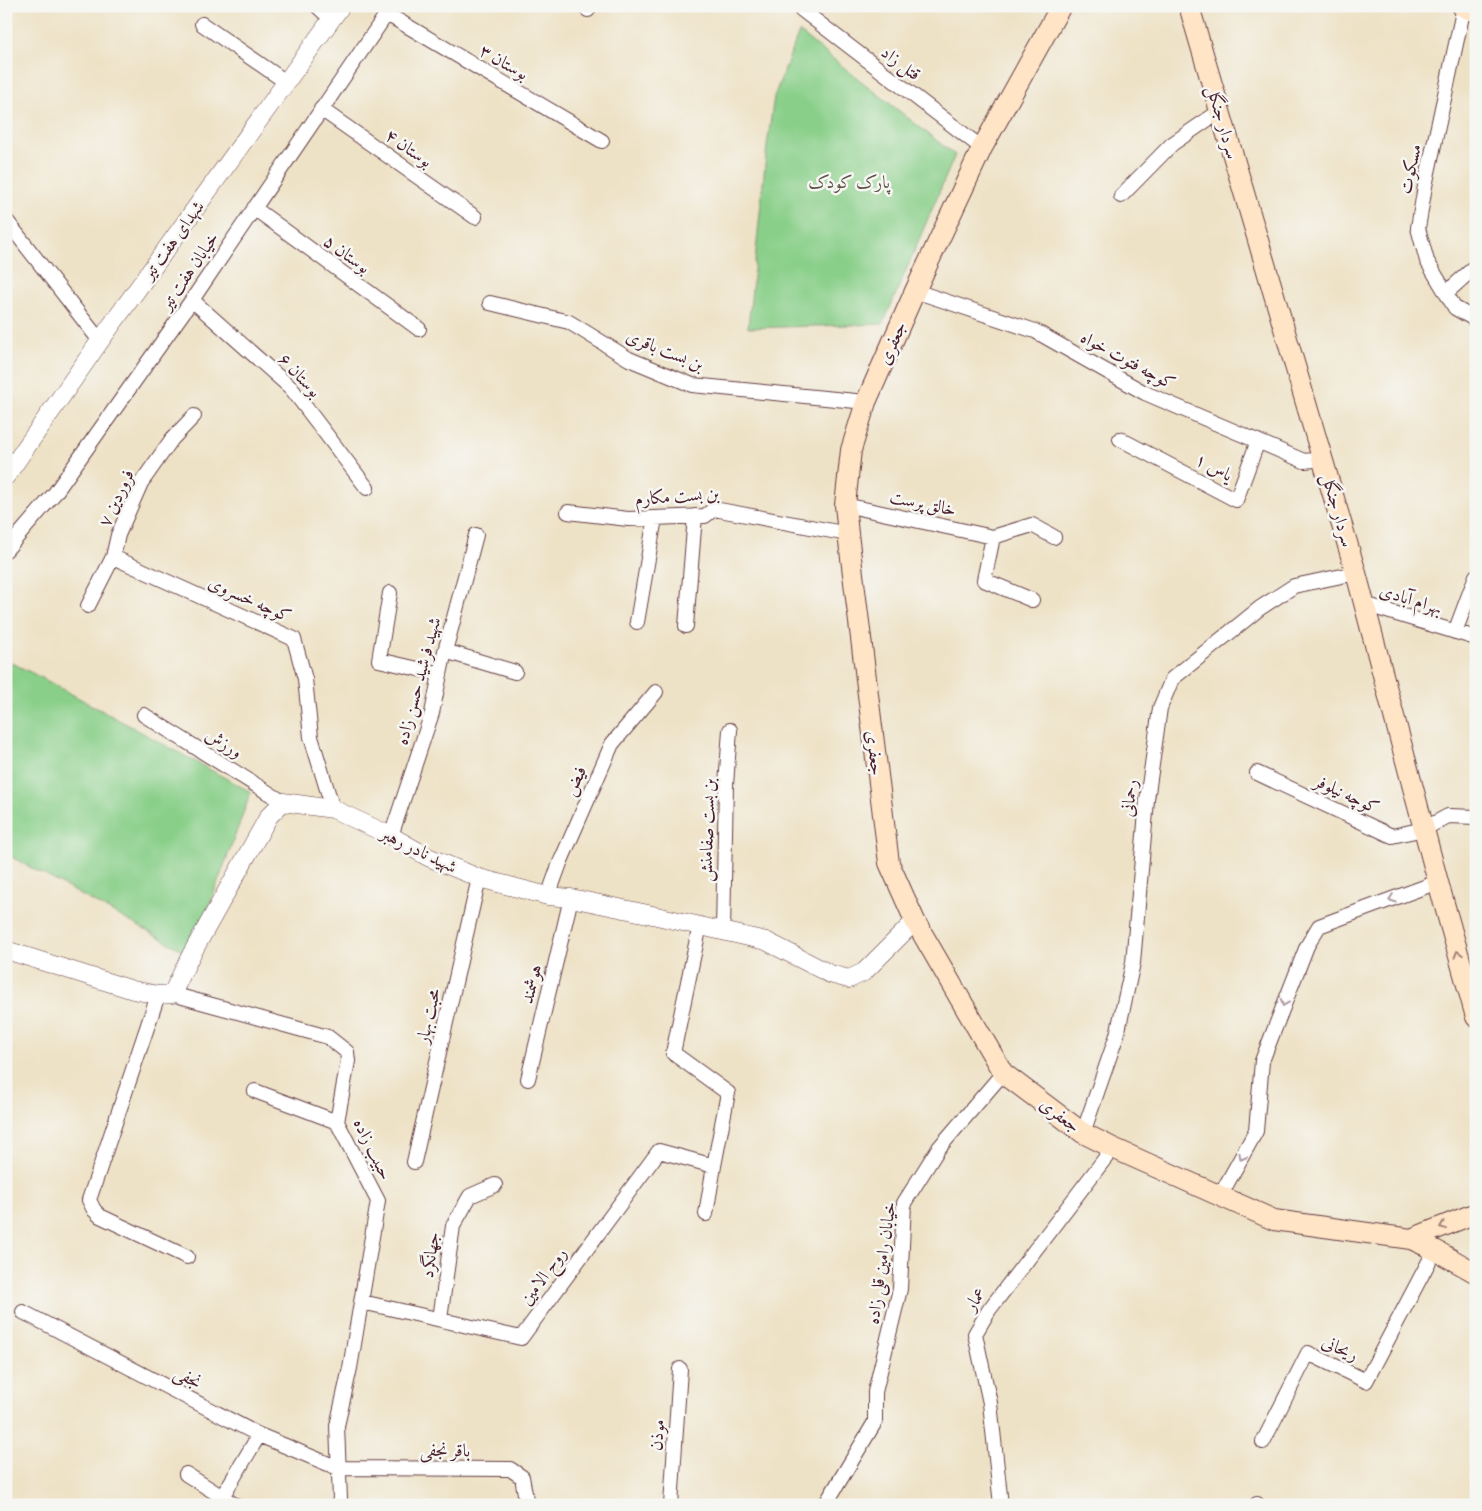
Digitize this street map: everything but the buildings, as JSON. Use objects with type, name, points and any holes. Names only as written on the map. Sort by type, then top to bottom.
[{"type":"main road","name":"جعفری","points":[[1061,6],[982,148],[915,291],[866,402],[851,450],[845,505],[889,862],[915,921],[1003,1073],[1083,1133],[1274,1220],[1411,1240],[1435,1250],[1476,1273]]},
{"type":"main road","name":"سردار جنگل","points":[[1189,6],[1356,573],[1476,1017]]},
{"type":"main road","points":[[1411,1240],[1476,1213]]},
{"type":"street","points":[[317,6],[336,13]]},
{"type":"street","name":"قتل زاد","points":[[799,6],[982,148]]},
{"type":"street","name":"مسکوت","points":[[1467,9],[1425,186],[1418,228],[1427,261],[1455,308],[1476,320]]},
{"type":"street","name":"خیابان هفت تیر","points":[[6,550],[55,493],[192,300],[389,10]]},
{"type":"street","name":"بوستان ۳","points":[[389,10],[602,141]]},
{"type":"street","name":"شهدای هفت تیر","points":[[8,467],[336,13]]},
{"type":"street","points":[[202,24],[286,82]]},
{"type":"street","name":"بوستان ۴","points":[[321,109],[475,217]]},
{"type":"street","points":[[1121,196],[1172,144],[1220,111]]},
{"type":"street","name":"بوستان ۵","points":[[254,208],[419,329]]},
{"type":"street","points":[[6,220],[100,341]]},
{"type":"street","points":[[1446,293],[1476,266]]},
{"type":"street","name":"کوچه فتوت خواه","points":[[915,291],[1035,331],[1145,393],[1304,461],[1322,459]]},
{"type":"street","name":"بوستان ۶","points":[[192,300],[291,388],[367,488]]},
{"type":"street","name":"بن بست باقری","points":[[490,303],[569,322],[629,359],[692,385],[866,402]]},
{"type":"street","name":"فروردین ۷","points":[[88,606],[113,557],[118,535],[141,484],[172,439],[194,416]]},
{"type":"street","name":"یاس ۱","points":[[1120,439],[1236,500],[1258,441]]},
{"type":"street","name":"خالق پرست","points":[[845,505],[994,537]]},
{"type":"street","name":"بن بست مکارم","points":[[568,512],[628,519],[705,516],[714,509],[848,534]]},
{"type":"street","points":[[686,626],[696,516]]},
{"type":"street","points":[[637,622],[655,518]]},
{"type":"street","points":[[1032,600],[984,580],[994,537],[1032,524],[1054,537]]},
{"type":"street","name":"شهید فرشید حسن زاده","points":[[391,836],[432,713],[445,651],[476,535]]},
{"type":"street","name":"کوچه خسروی","points":[[113,557],[294,639],[305,679],[311,737],[333,809]]},
{"type":"street","name":"رحمانی","points":[[1083,1133],[1117,1035],[1133,963],[1150,782],[1160,708],[1172,679],[1260,608],[1294,586],[1356,573]]},
{"type":"street","points":[[1455,632],[1476,576]]},
{"type":"street","points":[[390,593],[379,660],[440,674]]},
{"type":"street","name":"بهرام آبادی","points":[[1364,604],[1476,638]]},
{"type":"street","points":[[445,651],[515,672]]},
{"type":"street","name":"فیض","points":[[548,896],[560,862],[612,744],[656,692]]},
{"type":"street","name":"ورزش","points":[[144,715],[283,802]]},
{"type":"street","name":"بن بست صفامنش","points":[[723,930],[726,785],[730,730]]},
{"type":"street","name":"کوچه نیلوفر","points":[[1257,773],[1392,836],[1424,829],[1448,816],[1476,817]]},
{"type":"street","points":[[187,1257],[100,1216],[94,1210],[89,1200],[165,995],[191,955],[270,816],[283,802]]},
{"type":"street","name":"شهید نادر رهبر","points":[[283,802],[333,809],[391,836],[428,857],[479,878],[548,896],[571,898],[766,941],[830,974],[849,979],[864,972],[915,921]]},
{"type":"street","name":"محبت بهار","points":[[414,1162],[479,878]]},
{"type":"street","points":[[1220,1196],[1256,1131],[1262,1061],[1307,946],[1319,926],[1438,882]]},
{"type":"street","name":"هوشمند","points":[[528,1079],[571,898]]},
{"type":"street","points":[[700,925],[672,1053],[728,1093],[706,1214]]},
{"type":"street","points":[[6,950],[133,990],[165,995]]},
{"type":"street","name":"حبیب زاده","points":[[165,995],[328,1037],[347,1052],[348,1061],[337,1122],[378,1201],[350,1368],[336,1426],[340,1499],[338,1505]]},
{"type":"street","name":"خیابان رامین قلی زاده","points":[[825,1505],[875,1422],[875,1392],[891,1333],[900,1289],[904,1203],[938,1149],[1003,1073]]},
{"type":"street","points":[[255,1092],[337,1122]]},
{"type":"street","name":"عمار","points":[[1001,1505],[990,1403],[975,1334],[989,1310],[1113,1148]]},
{"type":"street","name":"روح الامین","points":[[362,1302],[521,1338],[659,1150],[714,1166]]},
{"type":"street","name":"جهانگرد","points":[[440,1319],[453,1226],[470,1196],[495,1185]]},
{"type":"street","name":"ریحانی","points":[[1263,1442],[1308,1354],[1366,1381],[1435,1250]]},
{"type":"street","name":"نجفی","points":[[23,1312],[259,1435],[338,1468]]},
{"type":"street","name":"موذن","points":[[671,1505],[680,1369]]},
{"type":"street","points":[[222,1497],[259,1435]]},
{"type":"street","name":"باقر نجفی","points":[[338,1468],[510,1470],[522,1477],[527,1505]]},
{"type":"street","points":[[186,1474],[235,1505]]},
{"type":"green space","name":"پارک کودک","points":[[799,32],[955,155],[883,324],[748,328],[774,97]]},
{"type":"green space","points":[[6,660],[251,792],[191,955],[6,854]]}]
